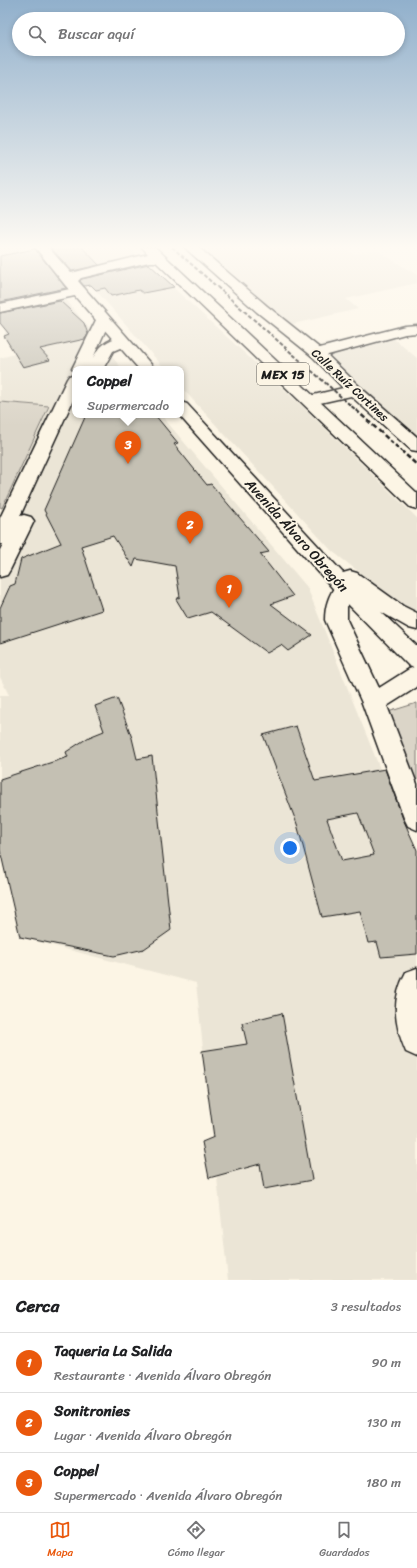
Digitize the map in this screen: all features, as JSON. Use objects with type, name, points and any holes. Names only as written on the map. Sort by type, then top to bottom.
[{"type":"main road","points":[[92,307],[144,366]]},
{"type":"main road","name":"MEX 15","points":[[211,307],[311,400],[417,503]]},
{"type":"main road","name":"Calle Ruíz Cortines","points":[[259,307],[317,353],[354,390],[417,446]]},
{"type":"main road","points":[[81,366],[103,320]]},
{"type":"main road","points":[[317,353],[405,330],[417,329]]},
{"type":"main road","points":[[97,366],[106,348],[112,344],[122,342]]},
{"type":"main road","points":[[0,538],[72,385]]},
{"type":"main road","points":[[311,400],[354,390]]},
{"type":"main road","name":"Avenida Álvaro Obregón","points":[[184,410],[344,588],[417,660]]},
{"type":"main road","points":[[0,570],[72,418]]},
{"type":"main road","points":[[311,550],[395,611],[417,622]]},
{"type":"main road","points":[[344,588],[336,607],[336,620],[374,703],[417,818]]},
{"type":"main road","points":[[374,703],[417,675]]},
{"type":"main road","points":[[417,983],[411,996],[411,1012],[417,1041]]},
{"type":"shaded area","points":[[0,307],[72,307],[120,366],[72,366],[72,418],[164,418],[307,587],[417,861],[417,1280],[228,1280],[196,983],[20,937],[0,847],[0,695],[9,695],[0,677],[0,512],[49,406],[0,402],[0,358],[15,354],[4,336],[6,330],[0,323]]},
{"type":"shaded area","points":[[110,307],[194,307],[301,405],[417,518],[417,613],[404,607],[332,551],[184,390],[184,366],[162,366]]},
{"type":"shaded area","points":[[264,307],[355,307],[358,309],[293,324],[319,345],[383,330],[417,358],[417,437]]},
{"type":"shaded area","points":[[0,402],[49,406],[2,508],[0,507]]},
{"type":"shaded area","points":[[417,703],[417,804],[388,712]]},
{"type":"building","points":[[31,307],[66,307],[84,323],[88,334],[85,339],[40,349],[50,360],[23,367],[4,336],[9,334],[0,323],[0,313]]},
{"type":"building","points":[[85,418],[157,418],[178,443],[174,444],[207,485],[211,484],[269,552],[260,554],[293,596],[271,604],[312,635],[288,651],[281,645],[267,653],[211,612],[188,619],[176,599],[180,597],[175,566],[136,559],[133,567],[113,536],[81,546],[102,610],[0,643],[0,608],[10,586],[15,584],[21,559],[61,543],[44,510]]},
{"type":"building","points":[[117,698],[132,738],[137,759],[152,756],[171,930],[144,949],[114,956],[20,937],[0,850],[0,779],[68,757],[66,752],[89,737],[104,731],[95,706]]},
{"type":"building","points":[[296,726],[315,781],[385,769],[403,819],[417,850],[417,954],[381,957],[377,942],[368,943],[360,911],[322,917],[297,824],[263,735]],"holes":[[[358,813],[374,855],[342,861],[327,819]]]},
{"type":"building","points":[[282,1013],[312,1180],[264,1189],[260,1164],[209,1178],[202,1142],[214,1137],[202,1051],[247,1044],[242,1023]]},
{"type":"railway","points":[[239,307],[357,411]]},
{"type":"railway","points":[[356,410],[417,465]]},
{"type":"place","name":"Coppel","points":[[128,464]]},
{"type":"place","name":"Sonitronies","points":[[190,544]]},
{"type":"place","name":"Taqueria La Salida","points":[[229,608]]}]
